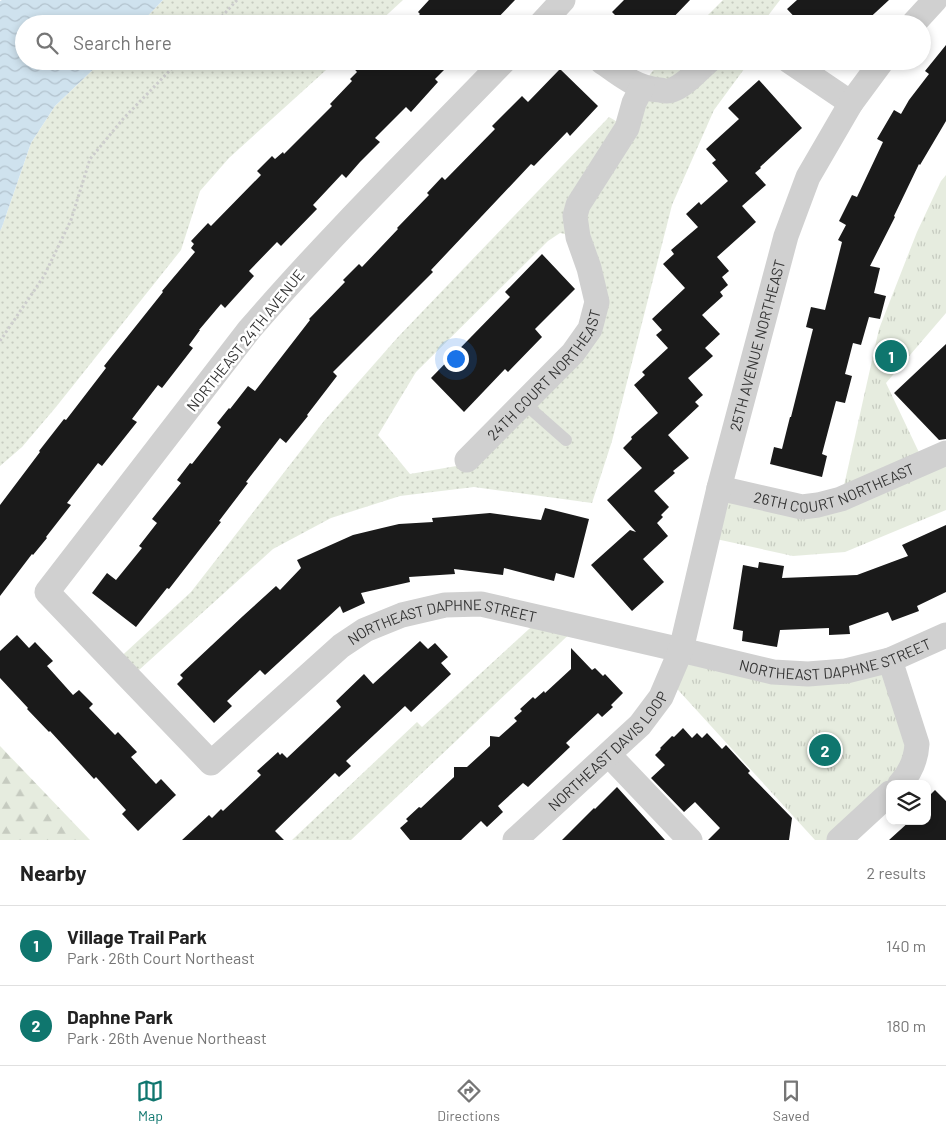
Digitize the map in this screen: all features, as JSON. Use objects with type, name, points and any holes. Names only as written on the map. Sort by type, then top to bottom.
[{"type":"street","points":[[550,15],[563,0]]},
{"type":"street","points":[[921,15],[935,0]]},
{"type":"street","name":"NORTHEAST 24TH AVENUE","points":[[47,592],[256,322],[312,259],[495,70]]},
{"type":"street","points":[[614,70],[642,87],[652,90],[670,91],[684,83],[699,70]]},
{"type":"street","points":[[802,70],[850,103]]},
{"type":"street","name":"25TH AVENUE NORTHEAST","points":[[682,650],[718,488],[789,228],[808,177],[850,103],[875,70]]},
{"type":"street","name":"24TH COURT NORTHEAST","points":[[467,460],[573,353],[590,329],[597,302],[589,268],[578,237],[575,216],[578,205],[627,128],[634,103],[642,87]]},
{"type":"street","name":"26TH COURT NORTHEAST","points":[[718,488],[802,507],[818,505],[841,499],[946,453]]},
{"type":"street","name":"NORTHEAST DAPHNE STREET","points":[[47,592],[211,764],[341,646],[365,630],[402,615],[445,605],[481,604],[773,672],[808,674],[846,671],[890,660],[946,635]]},
{"type":"street","name":"NORTHEAST DAVIS LOOP","points":[[515,840],[640,725],[661,697],[682,650]]},
{"type":"street","points":[[890,660],[917,744],[912,769],[903,780]]},
{"type":"street","points":[[609,755],[690,840]]},
{"type":"street","points":[[840,840],[886,797]]},
{"type":"lane","points":[[524,403],[566,440]]},
{"type":"path","points":[[224,15],[238,0]]},
{"type":"path","points":[[0,341],[44,276],[71,220],[90,159],[123,119],[169,70]]},
{"type":"green space","points":[[163,0],[403,0],[387,15],[149,15]]},
{"type":"green space","points":[[723,0],[780,0],[769,15],[708,15]]},
{"type":"green space","points":[[93,70],[326,70],[229,158],[200,191],[181,250],[56,407],[22,447],[0,466],[0,231],[31,143],[55,106]]},
{"type":"green space","points":[[654,70],[743,70],[714,110],[672,205],[612,441],[592,503],[474,487],[400,496],[331,518],[273,549],[129,679],[114,663],[191,592],[324,421],[398,337],[609,117],[626,127],[642,87]],"holes":[[[560,233],[578,237],[590,329],[468,464],[410,474],[378,435],[416,372],[548,241]]]},
{"type":"green space","points":[[946,175],[946,313],[886,383],[924,463],[946,453],[946,510],[845,552],[793,556],[707,537],[719,488],[841,499],[879,329],[917,232],[941,181]]},
{"type":"green space","points":[[541,618],[578,626],[351,840],[292,840],[417,722],[422,727]]},
{"type":"green space","points":[[681,650],[773,672],[890,660],[916,756],[894,780],[886,780],[886,789],[839,840],[815,840],[669,680]]},
{"type":"green space","points":[[0,746],[90,840],[0,840]]},
{"type":"water","points":[[163,0],[149,15],[15,15],[15,70],[93,70],[55,106],[31,143],[0,231],[0,1]]},
{"type":"building","points":[[429,0],[515,0],[501,15],[419,15],[418,12]]},
{"type":"building","points":[[624,0],[690,0],[676,15],[615,15],[612,12]]},
{"type":"building","points":[[797,0],[889,0],[873,15],[793,15],[787,9]]},
{"type":"building","points":[[946,45],[946,121],[919,164],[870,266],[880,268],[874,293],[886,296],[880,319],[869,317],[861,345],[853,343],[845,374],[852,376],[845,403],[836,401],[822,454],[827,456],[822,477],[770,464],[774,447],[782,449],[791,417],[813,329],[806,327],[811,307],[825,310],[842,242],[838,240],[846,225],[839,221],[852,195],[857,197],[883,142],[877,139],[894,110],[901,114],[929,74],[925,71],[931,70],[931,64]]},
{"type":"building","points":[[355,70],[444,70],[435,79],[438,82],[411,112],[406,107],[375,138],[380,142],[346,178],[342,174],[313,205],[317,209],[281,246],[277,242],[249,271],[254,276],[225,308],[221,304],[199,330],[189,345],[193,348],[162,388],[158,385],[132,419],[137,422],[102,466],[98,463],[67,503],[71,505],[47,538],[32,554],[0,596],[0,505],[39,451],[64,419],[66,420],[106,368],[104,366],[195,252],[191,248],[194,244],[191,241],[208,223],[211,226],[261,175],[257,171],[272,156],[275,159],[283,152],[284,154],[332,106],[330,104],[352,81],[350,79],[357,72]]},
{"type":"building","points":[[561,70],[598,106],[570,136],[567,132],[534,166],[531,164],[431,270],[433,272],[333,372],[337,376],[308,416],[286,443],[280,438],[246,482],[248,483],[219,521],[221,522],[169,589],[167,588],[136,627],[92,593],[107,573],[116,580],[142,548],[139,546],[157,523],[152,519],[181,483],[177,480],[221,427],[217,423],[248,386],[255,391],[309,319],[345,282],[343,280],[359,264],[362,267],[429,195],[427,193],[442,177],[445,180],[495,129],[492,126],[522,96],[528,102]]},
{"type":"building","points":[[759,80],[802,128],[755,173],[766,185],[742,206],[756,222],[717,257],[729,271],[722,277],[728,285],[720,292],[723,296],[702,315],[720,334],[705,348],[713,356],[688,378],[703,395],[695,402],[699,406],[668,435],[689,458],[673,471],[675,473],[654,491],[669,507],[661,515],[663,517],[657,523],[668,536],[643,559],[664,582],[632,611],[591,565],[630,530],[636,532],[607,500],[642,468],[623,448],[632,439],[631,437],[658,413],[634,385],[645,375],[642,372],[668,348],[656,335],[662,330],[652,319],[685,288],[663,264],[674,254],[671,250],[698,227],[686,214],[699,202],[701,205],[728,181],[712,163],[716,160],[706,149],[739,119],[728,108]]},
{"type":"building","points":[[542,254],[575,289],[535,329],[542,337],[508,372],[505,369],[464,412],[431,378],[510,297],[505,292]]},
{"type":"building","points":[[946,344],[946,439],[939,440],[894,393]]},
{"type":"building","points":[[545,508],[589,519],[574,578],[556,573],[554,581],[504,568],[503,575],[454,569],[455,574],[409,577],[410,582],[361,593],[365,603],[343,613],[340,606],[265,675],[260,670],[227,701],[232,706],[214,723],[177,684],[183,678],[180,675],[243,616],[276,586],[280,590],[301,568],[297,560],[353,535],[399,524],[433,522],[432,518],[490,513],[541,520]]},
{"type":"building","points":[[946,525],[946,592],[917,606],[919,611],[892,621],[888,612],[849,626],[850,634],[829,635],[829,628],[780,630],[777,647],[742,641],[743,631],[733,629],[743,565],[758,568],[759,562],[784,566],[782,578],[857,575],[908,556],[902,545]]},
{"type":"building","points":[[17,635],[29,648],[35,642],[53,661],[47,666],[73,695],[79,690],[93,704],[89,708],[115,735],[118,732],[137,752],[131,757],[156,784],[161,779],[176,795],[138,831],[122,814],[126,810],[96,777],[94,779],[27,709],[0,678],[0,651]]},
{"type":"building","points":[[420,641],[428,649],[435,643],[448,657],[441,663],[451,674],[411,712],[405,706],[346,761],[351,766],[339,777],[335,773],[275,831],[284,840],[182,840],[209,815],[212,818],[221,809],[223,811],[261,775],[257,771],[278,752],[287,758],[341,707],[336,701],[364,674],[373,684]]},
{"type":"building","points":[[571,648],[592,670],[595,668],[603,676],[605,674],[623,693],[611,705],[613,707],[602,717],[598,713],[566,743],[570,747],[528,787],[523,783],[498,806],[503,812],[487,827],[481,821],[461,840],[410,840],[400,828],[408,821],[406,819],[419,807],[421,808],[454,777],[454,767],[467,767],[490,746],[490,736],[499,737],[517,721],[514,718],[522,711],[520,709],[533,697],[535,699],[544,691],[545,693],[571,669]]},
{"type":"building","points":[[683,728],[692,738],[697,733],[702,738],[707,733],[722,749],[726,745],[750,771],[748,773],[792,818],[789,840],[708,840],[720,828],[695,802],[684,812],[651,778],[665,765],[655,755],[672,736],[674,737]]},
{"type":"building","points":[[617,787],[665,840],[562,840],[594,808]]},
{"type":"building","points":[[935,790],[946,801],[946,840],[889,840],[906,825],[931,825],[931,794]]},
{"type":"place","name":"Village Trail Park","points":[[891,356]]},
{"type":"place","name":"Daphne Park","points":[[825,750]]}]
